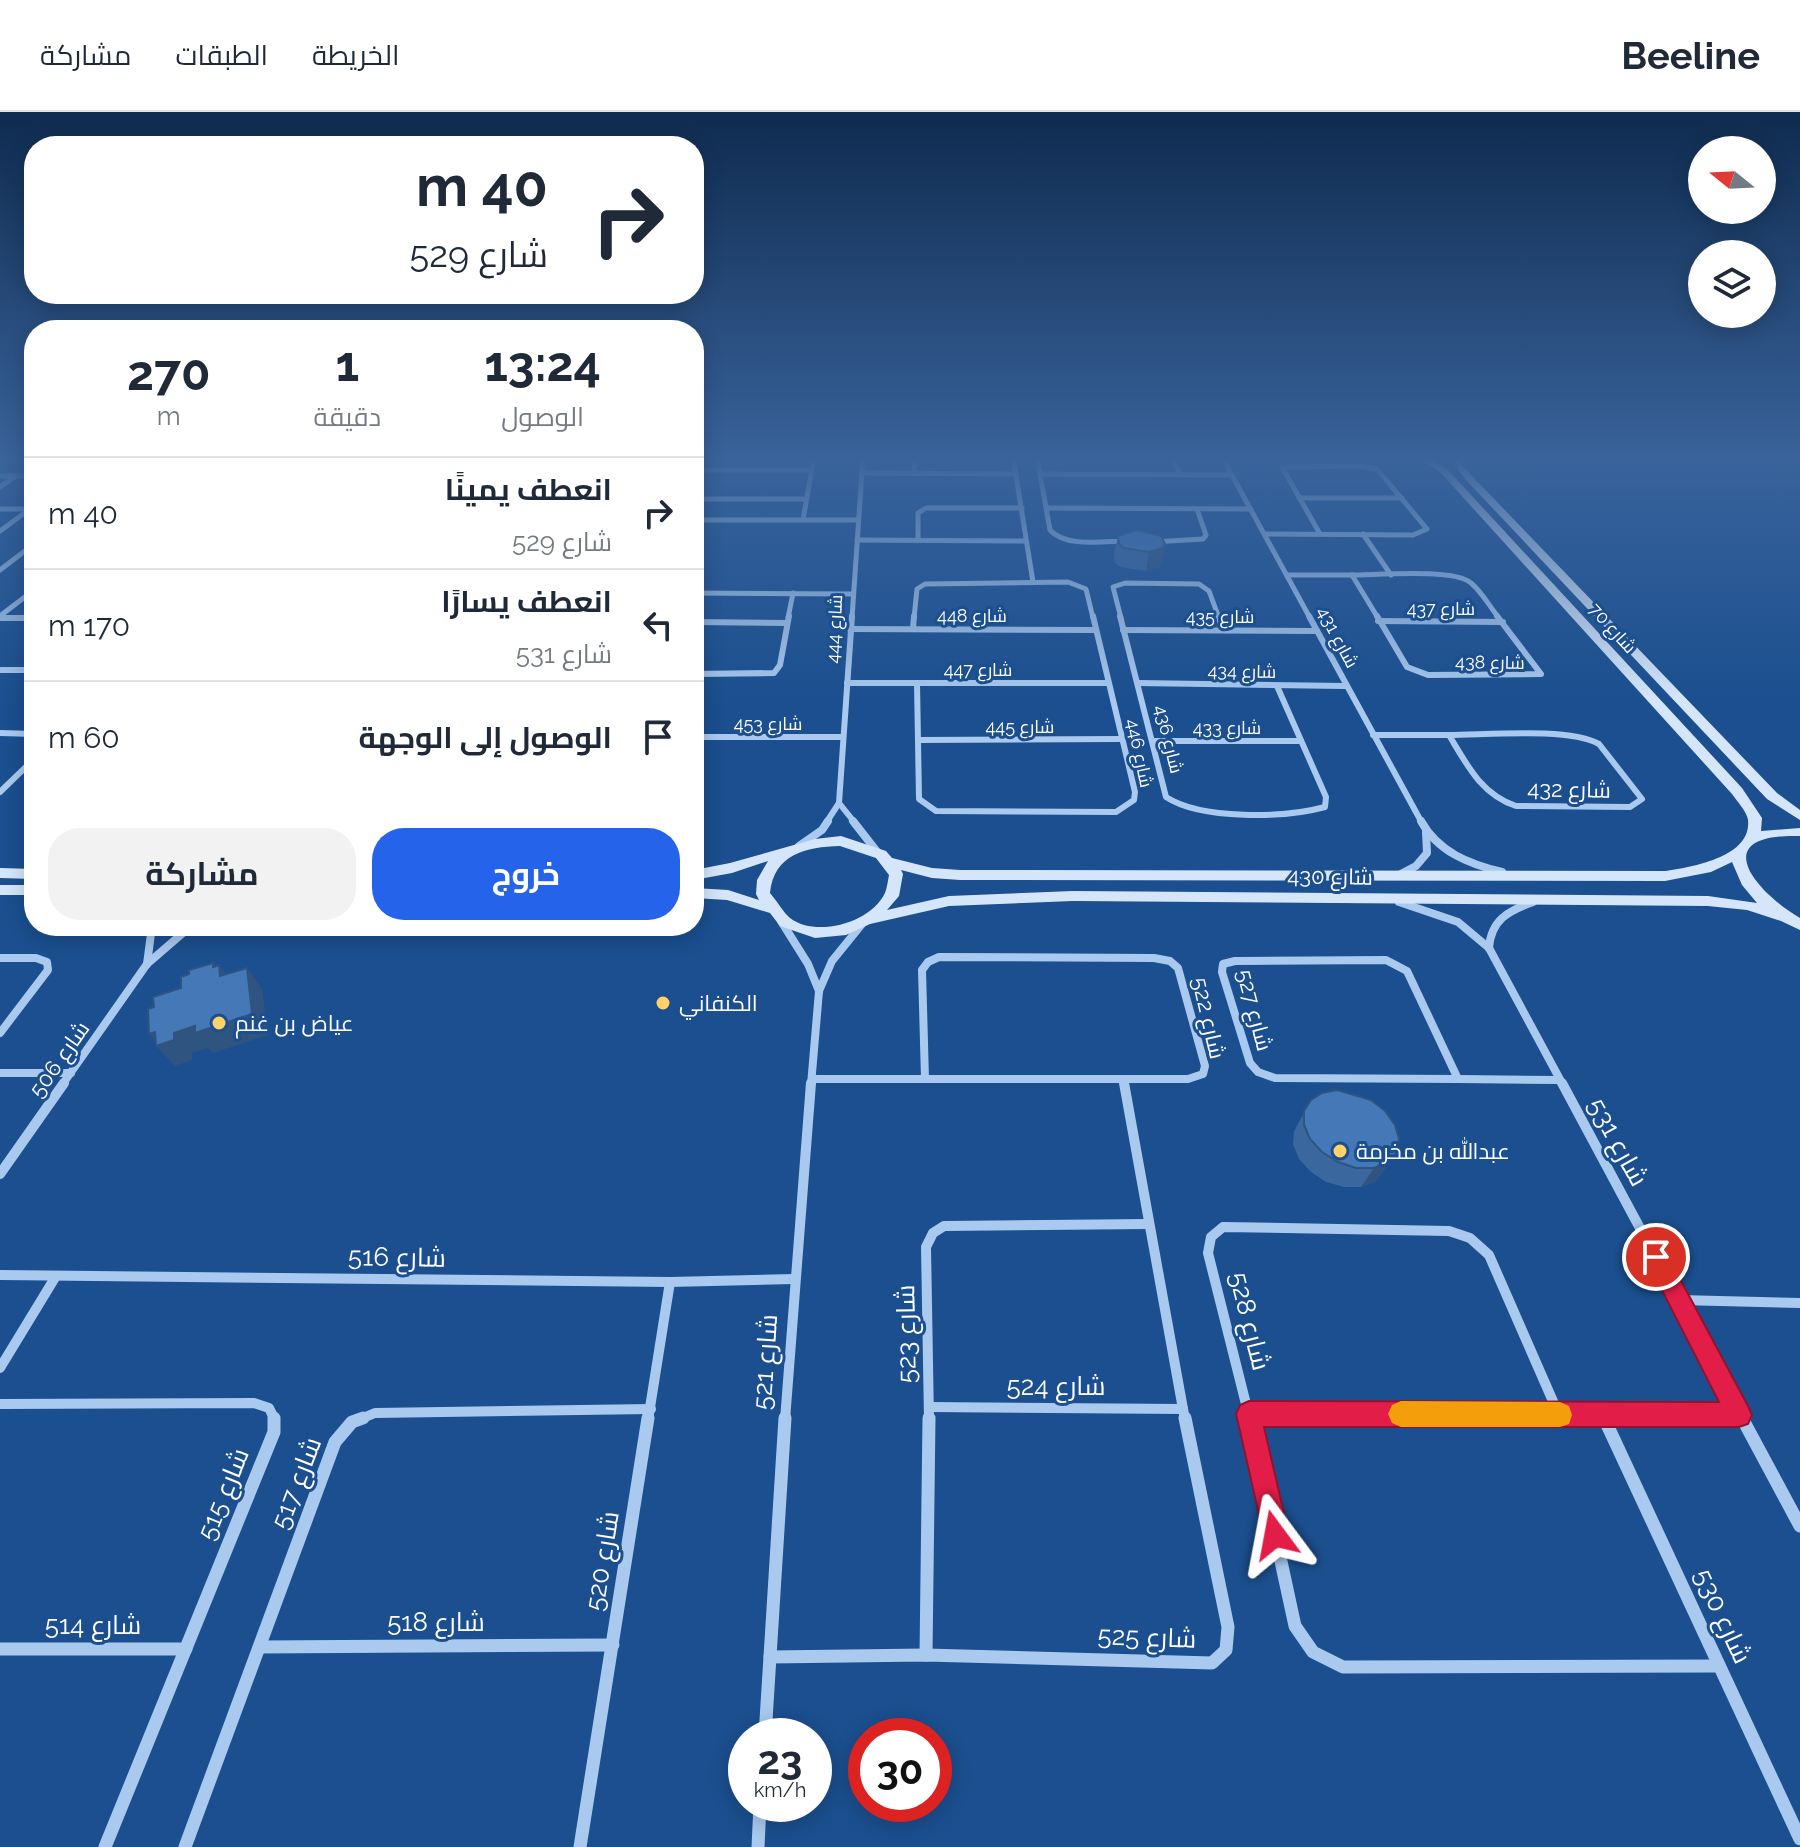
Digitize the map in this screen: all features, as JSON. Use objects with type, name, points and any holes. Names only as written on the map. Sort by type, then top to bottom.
[{"type":"street","points":[[1026,538],[1033,582]]},
{"type":"street","points":[[1061,538],[1075,541],[1134,541]]},
{"type":"street","points":[[1149,541],[1204,538]]},
{"type":"street","name":"شارع 431","points":[[1267,538],[1426,831],[1454,858],[1512,875]]},
{"type":"street","points":[[1366,538],[1391,575]]},
{"type":"street","name":"شارع 70","points":[[1505,538],[1737,791],[1755,818],[1753,838]]},
{"type":"street","name":"شارع 70","points":[[1526,538],[1772,796],[1800,816]]},
{"type":"street","points":[[857,540],[1026,541]]},
{"type":"street","name":"شارع 444","points":[[839,803],[857,540]]},
{"type":"street","points":[[0,570],[24,552]]},
{"type":"street","name":"شارع 438","points":[[1287,575],[1352,575],[1391,575],[1463,578],[1470,581],[1541,674],[1428,675],[1415,672],[1407,667],[1352,575]]},
{"type":"street","name":"شارع 446","points":[[913,629],[917,589],[925,584],[1068,582],[1086,589],[1135,792],[1128,806],[1116,812],[936,811],[919,799],[917,683]]},
{"type":"street","name":"شارع 436","points":[[1223,630],[1206,587],[1183,582],[1115,585],[1112,589],[1166,797],[1178,806],[1197,811],[1319,810],[1325,807],[1326,797],[1277,686]]},
{"type":"street","points":[[704,593],[852,594]]},
{"type":"street","points":[[704,674],[774,673],[780,665],[793,593]]},
{"type":"street","points":[[0,617],[24,598]]},
{"type":"street","points":[[0,617],[24,618]]},
{"type":"street","name":"شارع 437","points":[[1378,621],[1503,622]]},
{"type":"street","points":[[704,622],[787,623]]},
{"type":"street","name":"شارع 448","points":[[850,629],[1095,630]]},
{"type":"street","name":"شارع 435","points":[[1123,630],[1317,631]]},
{"type":"street","points":[[0,670],[24,670]]},
{"type":"street","name":"شارع 447","points":[[847,683],[1108,683]]},
{"type":"street","name":"شارع 434","points":[[1138,683],[1346,686]]},
{"type":"street","points":[[0,733],[24,734]]},
{"type":"street","name":"شارع 432","points":[[1373,735],[1449,735],[1566,735],[1590,739],[1599,744],[1642,799],[1630,807],[1516,806],[1502,803],[1484,791],[1449,735]]},
{"type":"street","name":"شارع 453","points":[[704,737],[842,737]]},
{"type":"street","name":"شارع 445","points":[[919,740],[1122,739]]},
{"type":"street","name":"شارع 433","points":[[1153,741],[1300,741]]},
{"type":"street","points":[[0,792],[24,769]]},
{"type":"street","points":[[704,894],[728,895],[773,912],[802,928],[817,931],[847,929],[867,922],[894,895],[895,878],[839,803],[822,830],[779,858],[767,871],[763,894],[773,912]]},
{"type":"street","points":[[1399,875],[1416,866],[1427,853],[1426,831]]},
{"type":"street","points":[[1793,921],[1748,884],[1741,873],[1739,853],[1753,838],[1771,832],[1800,832]]},
{"type":"street","points":[[704,873],[732,868],[797,847],[841,841],[883,858]]},
{"type":"street","name":"شارع 430","points":[[883,858],[932,873],[960,875],[1665,876],[1706,869],[1739,853]]},
{"type":"street","points":[[0,873],[24,874]]},
{"type":"street","points":[[0,890],[24,890]]},
{"type":"street","name":"شارع 430","points":[[867,922],[973,898],[1073,896],[1716,901],[1747,905],[1793,921]]},
{"type":"street","name":"شارع 531","points":[[1388,899],[1425,908],[1458,922],[1489,948],[1800,1526]]},
{"type":"street","points":[[1489,948],[1489,935],[1498,917],[1537,900]]},
{"type":"street","name":"شارع 521","points":[[773,912],[808,964],[819,991]]},
{"type":"street","name":"شارع 521","points":[[766,1718],[794,1279],[819,991],[832,961],[867,922]]},
{"type":"street","name":"شارع 506","points":[[147,964],[151,936]]},
{"type":"street","name":"شارع 506","points":[[0,1174],[147,964],[179,936]]},
{"type":"street","name":"شارع 522","points":[[812,1079],[1123,1080],[1188,1079],[1203,1074],[1205,1066],[1178,968],[1170,961],[939,957],[928,962],[922,970],[925,1079]]},
{"type":"street","points":[[0,958],[36,958],[47,962],[48,970],[0,1033]]},
{"type":"street","name":"شارع 527","points":[[1458,1080],[1407,971],[1398,964],[1386,960],[1356,960],[1235,961],[1223,964],[1222,972],[1250,1063],[1258,1072],[1275,1078],[1458,1080],[1559,1080]]},
{"type":"street","points":[[0,1073],[71,1073]]},
{"type":"street","name":"شارع 525","points":[[770,1657],[926,1655],[1212,1663],[1226,1650],[1228,1627],[1183,1409],[1123,1080]]},
{"type":"street","name":"شارع 523","points":[[926,1655],[929,1407],[926,1247],[933,1233],[944,1226],[1149,1224]]},
{"type":"street","name":"شارع 528","points":[[1559,1415],[1489,1255],[1470,1238],[1449,1231],[1223,1227],[1211,1237],[1208,1253],[1249,1414],[1295,1626],[1313,1652],[1343,1667],[1719,1666]]},
{"type":"street","name":"شارع 516","points":[[0,1275],[670,1282],[794,1279]]},
{"type":"street","points":[[0,1368],[56,1276]]},
{"type":"street","name":"شارع 520","points":[[580,1847],[670,1282]]},
{"type":"street","points":[[1679,1300],[1800,1303]]},
{"type":"street","name":"شارع 515","points":[[0,1404],[254,1403],[269,1408],[275,1419],[274,1432],[105,1847]]},
{"type":"street","name":"شارع 524","points":[[929,1407],[1183,1409]]},
{"type":"street","name":"شارع 517","points":[[185,1847],[335,1442],[352,1422],[375,1413],[651,1409]]},
{"type":"street","name":"شارع 530","points":[[1602,1413],[1800,1839]]},
{"type":"street","points":[[1249,1414],[1739,1415]]},
{"type":"street","name":"شارع 518","points":[[260,1647],[613,1645]]},
{"type":"street","name":"شارع 514","points":[[0,1649],[186,1649]]},
{"type":"street","points":[[758,1847],[759,1822]]},
{"type":"building","points":[[1118,538],[1162,538],[1165,544],[1163,548],[1149,552],[1124,548]]},
{"type":"building","points":[[213,963],[213,967],[219,965],[220,976],[247,968],[252,1014],[195,1033],[195,1026],[174,1033],[174,1040],[156,1046],[155,1032],[149,1034],[148,1009],[154,1007],[153,997],[181,988],[181,977],[189,974],[189,970]]},
{"type":"building","points":[[1337,1090],[1371,1100],[1385,1111],[1395,1125],[1399,1139],[1397,1152],[1388,1162],[1374,1168],[1356,1168],[1322,1152],[1310,1139],[1304,1125],[1304,1111],[1311,1100],[1322,1093]]},
{"type":"slow traffic","points":[[1401,1414],[1560,1415]]},
{"type":"place","name":"الكنفاني","points":[[663,1003]]},
{"type":"place","name":"عياض بن غنم","points":[[219,1023]]},
{"type":"place","name":"عبدالله بن مخرمة","points":[[1340,1151]]},
{"type":"route","points":[[1275,1535],[1249,1414],[1739,1415],[1656,1257]]}]
